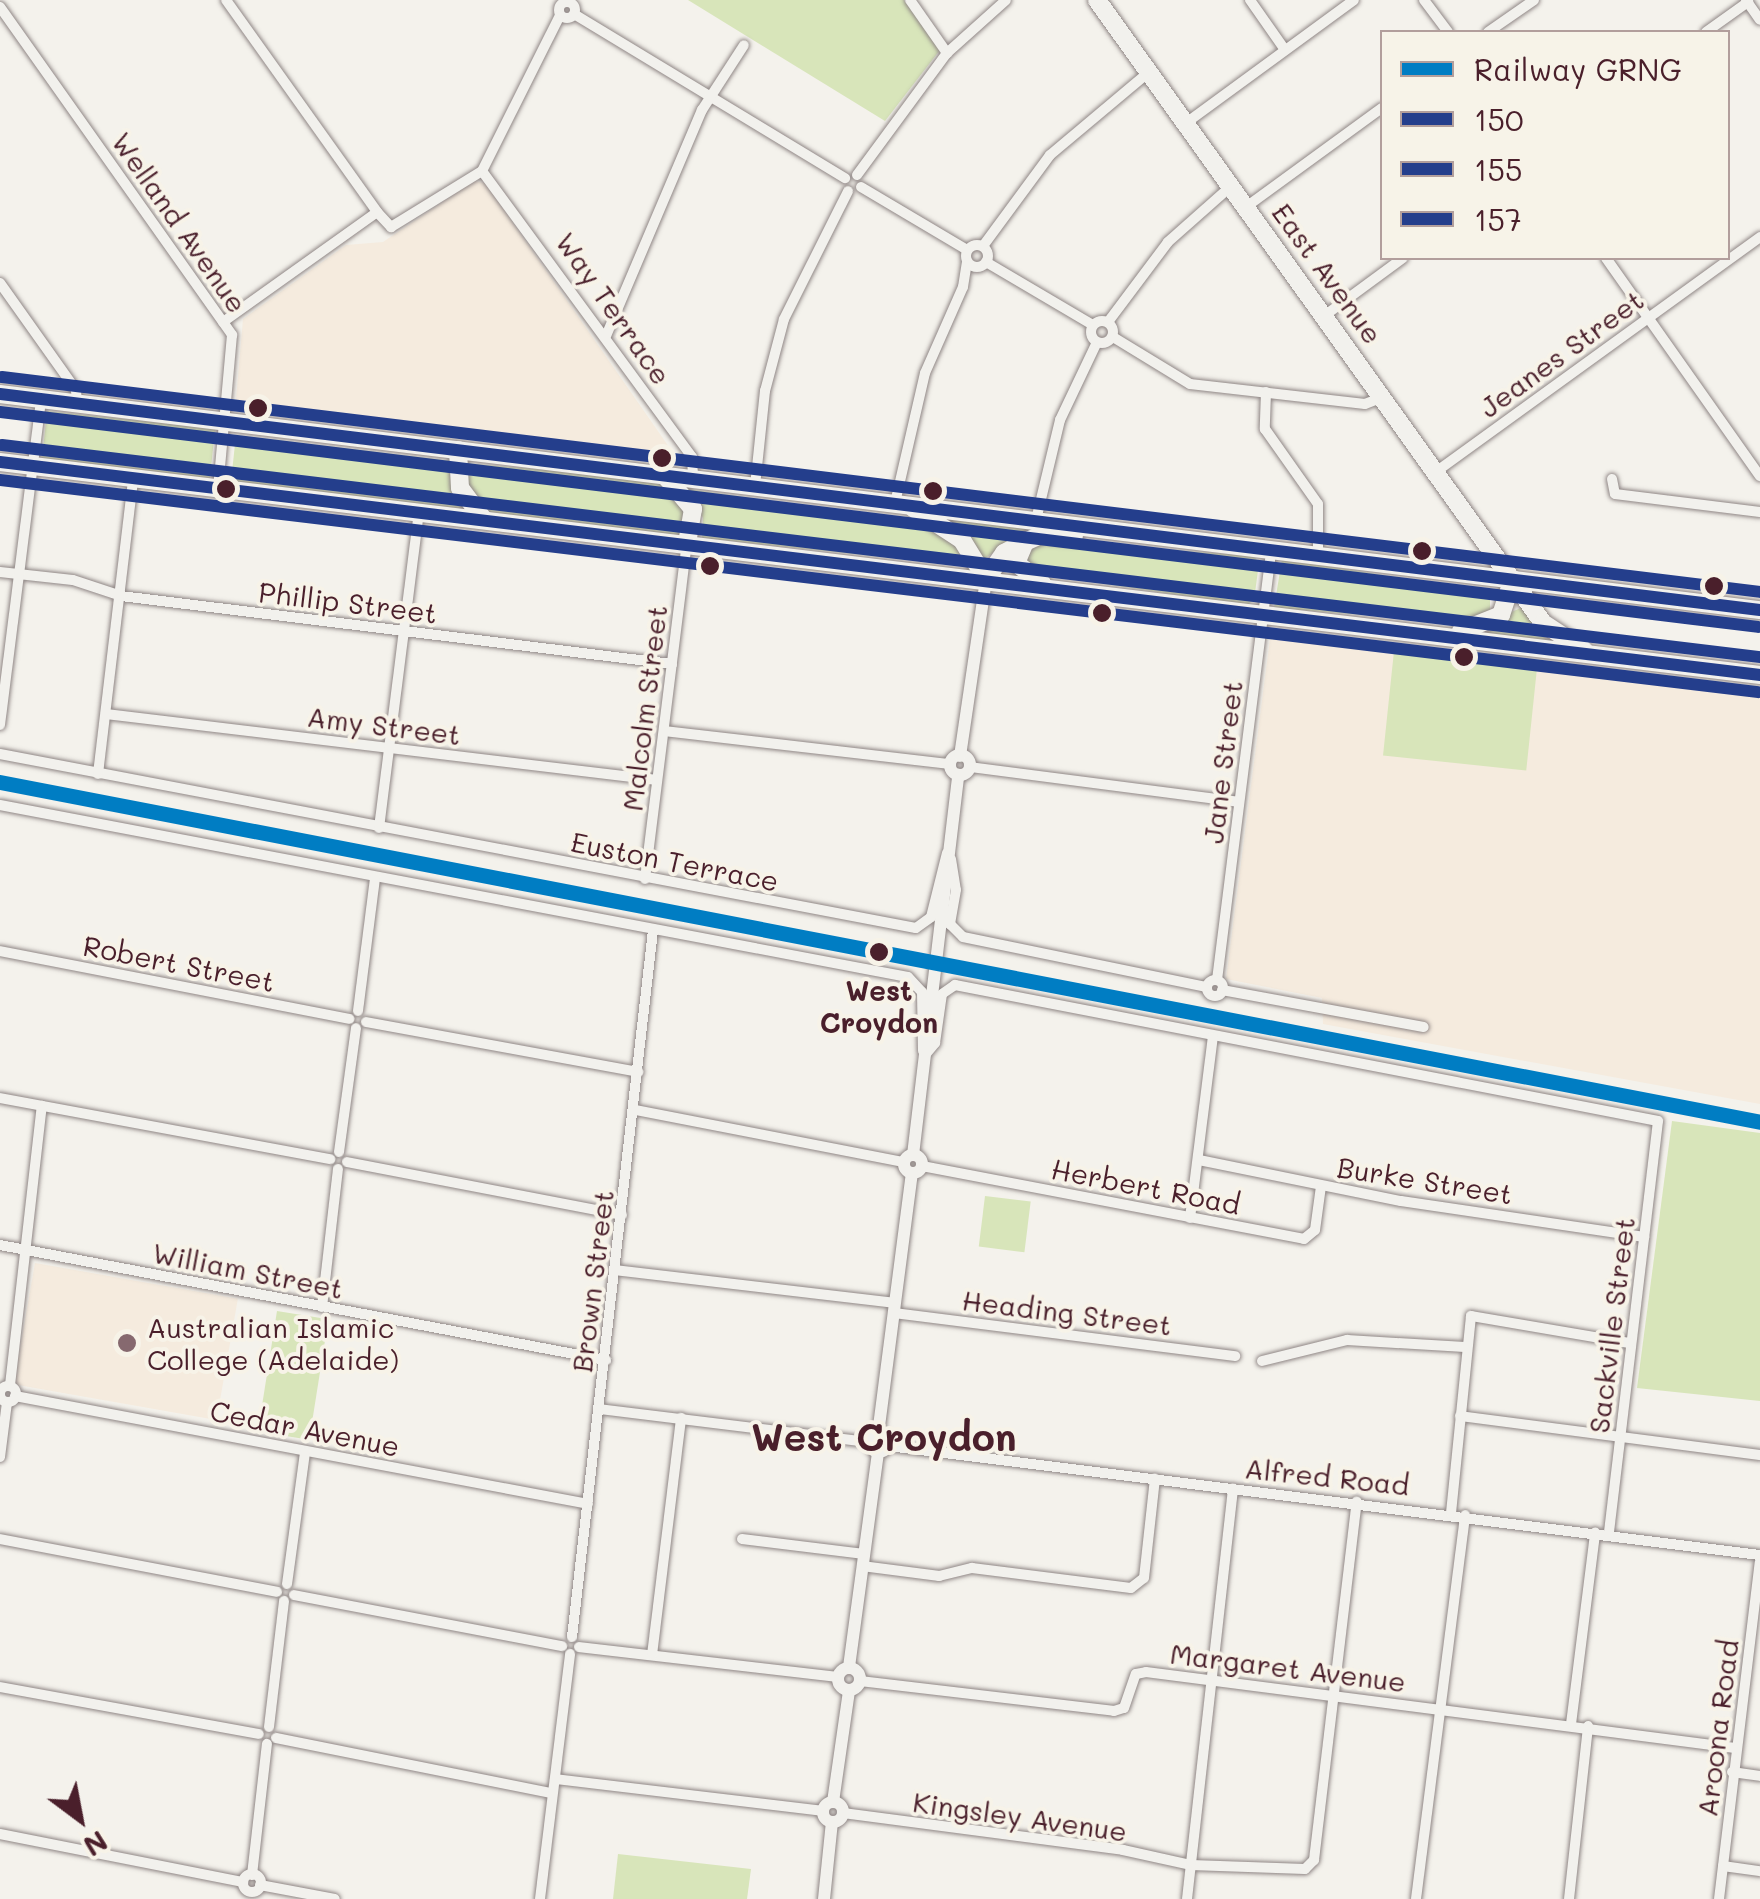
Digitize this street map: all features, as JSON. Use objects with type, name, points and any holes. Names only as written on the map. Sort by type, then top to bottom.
[{"type":"main road","name":"East Avenue","points":[[1097,0],[1554,634],[1589,652]]},
{"type":"main road","points":[[0,394],[1760,610]]},
{"type":"main road","points":[[458,450],[460,488],[483,518]]},
{"type":"main road","points":[[0,462],[1760,675]]},
{"type":"main road","points":[[666,477],[693,509],[687,543]]},
{"type":"main road","points":[[902,504],[962,540],[986,579]]},
{"type":"main road","points":[[986,579],[1004,554],[1025,542],[1044,534],[1088,537],[1096,529]]},
{"type":"main road","points":[[1025,542],[1016,563],[1046,586]]},
{"type":"main road","points":[[1476,574],[1496,592],[1501,615]]},
{"type":"main road","points":[[1451,635],[1501,615],[1513,579]]},
{"type":"street","points":[[226,0],[385,223],[396,225],[482,170],[566,6],[708,99],[850,181],[967,256],[977,268],[986,262]]},
{"type":"street","points":[[910,0],[947,53]]},
{"type":"street","points":[[754,486],[765,391],[784,319],[850,181],[947,53],[1006,0]]},
{"type":"street","points":[[1250,0],[1285,50]]},
{"type":"street","points":[[1186,123],[1354,0]]},
{"type":"street","points":[[1424,0],[1446,30]]},
{"type":"street","points":[[1491,30],[1534,0]]},
{"type":"street","points":[[1709,30],[1747,1],[1760,20]]},
{"type":"street","name":"Welland Avenue","points":[[0,7],[224,322],[234,343],[218,490]]},
{"type":"street","points":[[606,336],[708,99],[744,45]]},
{"type":"street","points":[[967,256],[983,246],[1050,155],[1149,72]]},
{"type":"street","points":[[1246,206],[1380,109]]},
{"type":"street","name":"Way Terrace","points":[[482,170],[692,456],[693,479]]},
{"type":"street","points":[[983,246],[986,262],[1093,325],[1108,322],[1168,242],[1231,186]]},
{"type":"street","points":[[224,322],[377,212]]},
{"type":"street","name":"Jeanes Street","points":[[1730,256],[1760,236]]},
{"type":"street","points":[[902,504],[925,374],[964,286],[967,256]]},
{"type":"street","points":[[1324,316],[1401,260]]},
{"type":"street","points":[[1607,260],[1760,476]]},
{"type":"street","name":"Jeanes Street","points":[[1437,471],[1724,260]]},
{"type":"street","points":[[0,283],[76,390],[77,404]]},
{"type":"street","points":[[1108,322],[1112,337],[1190,384],[1365,404],[1384,397]]},
{"type":"street","points":[[1036,520],[1060,420],[1097,342],[1093,325]]},
{"type":"street","points":[[1097,342],[1112,337]]},
{"type":"street","points":[[1266,392],[1265,429],[1318,504],[1318,555]]},
{"type":"street","points":[[0,725],[41,399]]},
{"type":"street","points":[[98,774],[134,478]]},
{"type":"street","points":[[1612,479],[1615,494],[1760,512]]},
{"type":"street","points":[[378,828],[419,513]]},
{"type":"street","name":"Malcolm Street","points":[[645,878],[687,543]]},
{"type":"street","name":"Jane Street","points":[[1215,986],[1271,550]]},
{"type":"street","name":"Phillip Street","points":[[0,572],[73,580],[121,596],[672,664]]},
{"type":"street","points":[[824,1899],[833,1812],[854,1686],[849,1668],[986,579]]},
{"type":"street","name":"Amy Street","points":[[106,714],[658,780]]},
{"type":"street","points":[[664,731],[1239,802]]},
{"type":"street","name":"Euston Terrace","points":[[0,754],[916,928],[931,917],[935,883],[949,850]]},
{"type":"street","points":[[0,805],[908,977],[922,992],[924,1056]]},
{"type":"street","points":[[949,850],[956,890],[951,923],[963,937],[1424,1027]]},
{"type":"street","points":[[334,1155],[375,878]]},
{"type":"street","name":"Brown Street","points":[[540,1899],[636,1110],[654,930]]},
{"type":"street","name":"Robert Street","points":[[0,951],[638,1072]]},
{"type":"street","points":[[924,1056],[935,1043],[942,994],[955,985],[1213,1037],[1190,1218]]},
{"type":"street","name":"Sackville Street","points":[[1213,1037],[1658,1121],[1609,1534]]},
{"type":"street","points":[[0,1098],[334,1155],[342,1166],[322,1308]]},
{"type":"street","points":[[0,1457],[42,1106]]},
{"type":"street","name":"Herbert Road","points":[[636,1110],[1304,1239],[1315,1230],[1322,1186]]},
{"type":"street","name":"Burke Street","points":[[1199,1160],[1322,1186],[1644,1237]]},
{"type":"street","points":[[342,1166],[622,1215]]},
{"type":"street","name":"William Street","points":[[0,1245],[606,1360]]},
{"type":"street","name":"Heading Street","points":[[615,1270],[1235,1356]]},
{"type":"street","points":[[1451,1514],[1470,1316],[1629,1343]]},
{"type":"street","points":[[1262,1360],[1347,1340],[1465,1347]]},
{"type":"street","name":"Cedar Avenue","points":[[6,1394],[588,1504]]},
{"type":"street","name":"Alfred Road","points":[[598,1409],[1464,1515],[1760,1558]]},
{"type":"street","points":[[1460,1416],[1760,1456]]},
{"type":"street","points":[[652,1655],[681,1418]]},
{"type":"street","points":[[248,1887],[305,1452]]},
{"type":"street","points":[[742,1539],[939,1576],[972,1568],[1130,1588],[1144,1578],[1154,1479]]},
{"type":"street","points":[[1187,1899],[1233,1488]]},
{"type":"street","points":[[1334,1696],[1358,1502]]},
{"type":"street","points":[[1416,1899],[1464,1515]]},
{"type":"street","points":[[1571,1724],[1595,1533]]},
{"type":"street","points":[[0,1538],[285,1596],[571,1646],[837,1678],[854,1686]]},
{"type":"street","name":"Aroona Road","points":[[1719,1899],[1760,1558]]},
{"type":"street","points":[[837,1678],[849,1668]]},
{"type":"street","name":"Margaret Avenue","points":[[854,1686],[1114,1711],[1130,1700],[1136,1674],[1588,1726],[1735,1748]]},
{"type":"street","points":[[1746,1674],[1760,1676]]},
{"type":"street","points":[[0,1687],[552,1793]]},
{"type":"street","name":"Kingsley Avenue","points":[[555,1779],[1124,1850],[1190,1865],[1294,1873],[1314,1860],[1334,1696]]},
{"type":"street","points":[[1569,1899],[1588,1726]]},
{"type":"street","points":[[1732,1772],[1760,1776]]},
{"type":"street","points":[[0,1834],[248,1887],[260,1885],[335,1899]]},
{"type":"street","points":[[1724,1866],[1760,1871]]},
{"type":"shaded area","points":[[474,181],[485,183],[676,457],[235,411],[243,319],[346,245],[383,242]]},
{"type":"shaded area","points":[[1271,631],[1760,688],[1760,1104],[1323,1024],[1322,998],[1226,979]]},
{"type":"shaded area","name":"Australian Islamic College (Adelaide)","points":[[35,1263],[238,1299],[217,1420],[14,1384]]},
{"type":"green space","points":[[688,0],[904,0],[940,50],[885,121]]},
{"type":"green space","points":[[47,411],[215,429],[210,478],[42,461]]},
{"type":"green space","points":[[236,435],[452,461],[472,512],[231,481]]},
{"type":"green space","points":[[465,463],[650,479],[679,491],[690,509],[684,538],[492,515],[466,485]]},
{"type":"green space","points":[[688,489],[928,523],[975,560],[960,558],[958,565],[702,538],[703,518]]},
{"type":"green space","points":[[948,518],[1029,528],[984,559]]},
{"type":"green space","points":[[1043,541],[1254,556],[1259,563],[1254,600],[1247,605],[1037,574],[1024,564],[1030,547]]},
{"type":"green space","points":[[1282,559],[1483,591],[1490,597],[1490,613],[1467,623],[1274,608]]},
{"type":"green space","points":[[1525,606],[1548,642],[1486,635],[1507,614]]},
{"type":"green space","points":[[1394,651],[1537,666],[1526,770],[1383,755]]},
{"type":"green space","points":[[1672,1121],[1760,1133],[1760,1401],[1637,1388]]},
{"type":"green space","points":[[985,1196],[1031,1202],[1024,1252],[979,1247]]},
{"type":"green space","points":[[277,1311],[328,1319],[309,1440],[258,1431]]},
{"type":"green space","points":[[618,1854],[751,1869],[747,1899],[613,1899]]},
{"type":"rail line","name":"GRNG","points":[[0,782],[1760,1122]]},
{"type":"transit line","name":"157","points":[[2,377],[1760,592]]},
{"type":"transit line","name":"150","points":[[0,394],[1760,610]]},
{"type":"transit line","name":"155","points":[[0,412],[1758,627]]},
{"type":"transit line","name":"157","points":[[2,445],[1760,657]]},
{"type":"transit line","name":"150","points":[[0,462],[1760,675]]},
{"type":"transit line","name":"155","points":[[0,480],[1758,692]]},
{"type":"place","name":"West Croydon","points":[[879,952]]},
{"type":"place","name":"Australian Islamic College (Adelaide)","points":[[127,1343]]},
{"type":"district","name":"West Croydon","points":[[884,1437]]}]
